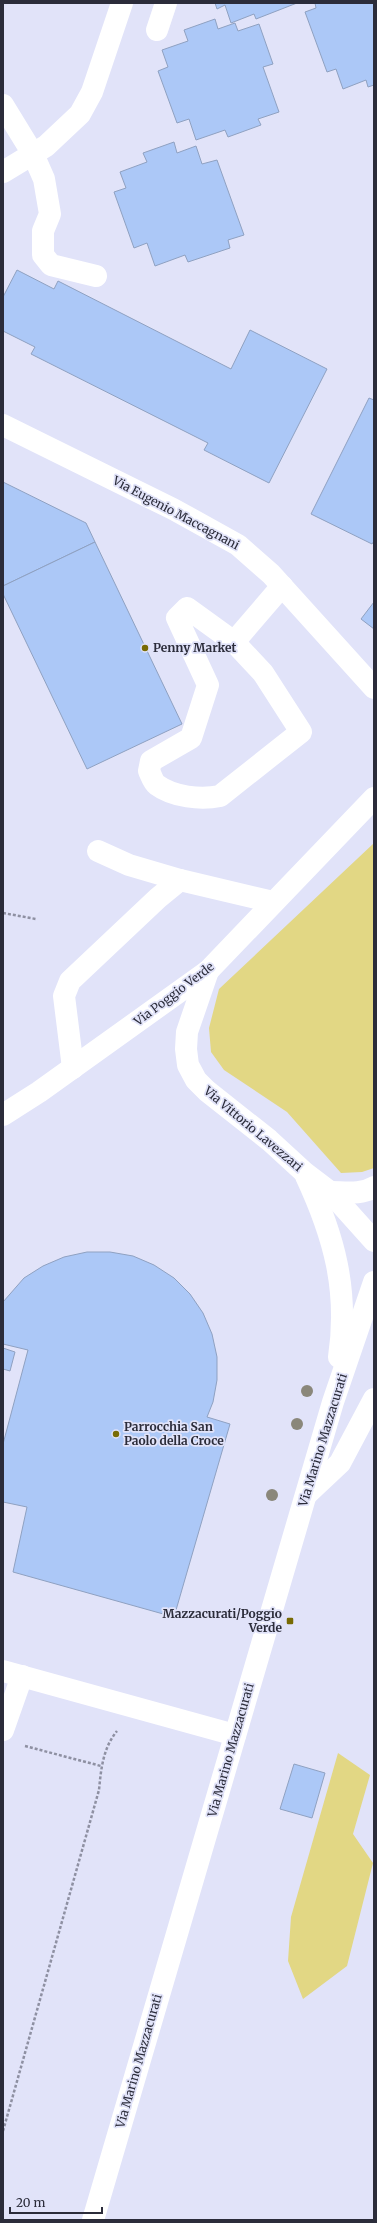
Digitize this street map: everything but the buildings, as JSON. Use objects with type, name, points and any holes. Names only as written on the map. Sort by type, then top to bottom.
[{"type":"street","points":[[3,172],[33,154],[62,133],[80,114],[86,104],[122,3]]},
{"type":"street","points":[[157,30],[166,3]]},
{"type":"street","points":[[3,105],[33,154],[48,194],[50,214],[43,231],[43,255],[51,265],[96,276]]},
{"type":"street","name":"Via Eugenio Maccagnani","points":[[3,425],[173,509],[227,539],[257,560],[374,688]]},
{"type":"street","points":[[234,642],[282,586]]},
{"type":"street","points":[[187,608],[234,642],[263,673],[301,732],[220,796],[205,799],[168,791],[156,784],[149,771],[151,760],[190,738],[208,685],[177,618],[187,608]]},
{"type":"street","name":"Via Poggio Verde","points":[[3,1115],[73,1068],[208,971],[374,798]]},
{"type":"street","points":[[98,851],[129,865],[180,880],[273,902]]},
{"type":"street","points":[[73,1068],[64,996],[70,981],[158,898],[180,880]]},
{"type":"street","name":"Via Vittorio Lavezzari","points":[[208,971],[187,1032],[186,1049],[188,1065],[196,1080],[207,1091],[269,1140],[305,1173],[330,1192],[374,1241]]},
{"type":"street","points":[[305,1173],[322,1210],[333,1242],[341,1278],[343,1313],[341,1349],[333,1402]]},
{"type":"street","points":[[330,1192],[368,1191],[374,1187]]},
{"type":"street","name":"Via Marino Mazzacurati","points":[[93,2220],[333,1402],[374,1282]]},
{"type":"street","points":[[307,1494],[340,1463],[374,1399]]},
{"type":"street","points":[[11,1737],[12,1674],[235,1735]]},
{"type":"path","points":[[3,913],[36,919]]},
{"type":"path","points":[[3,2131],[100,1790],[101,1766],[109,1740],[136,1708]]},
{"type":"path","points":[[11,1737],[101,1766]]},
{"type":"shaded area","points":[[374,843],[374,1168],[362,1172],[341,1173],[287,1112],[224,1070],[211,1052],[209,1028],[219,989]]},
{"type":"shaded area","points":[[338,1753],[370,1775],[353,1834],[373,1863],[347,1966],[303,1999],[288,1961],[291,1917]]},
{"type":"place","name":"Penny Market","points":[[145,648]]},
{"type":"place","name":"Parrocchia San Paolo della Croce","points":[[116,1434]]},
{"type":"place","name":"Mazzacurati/Poggio Verde","points":[[290,1621]]}]
